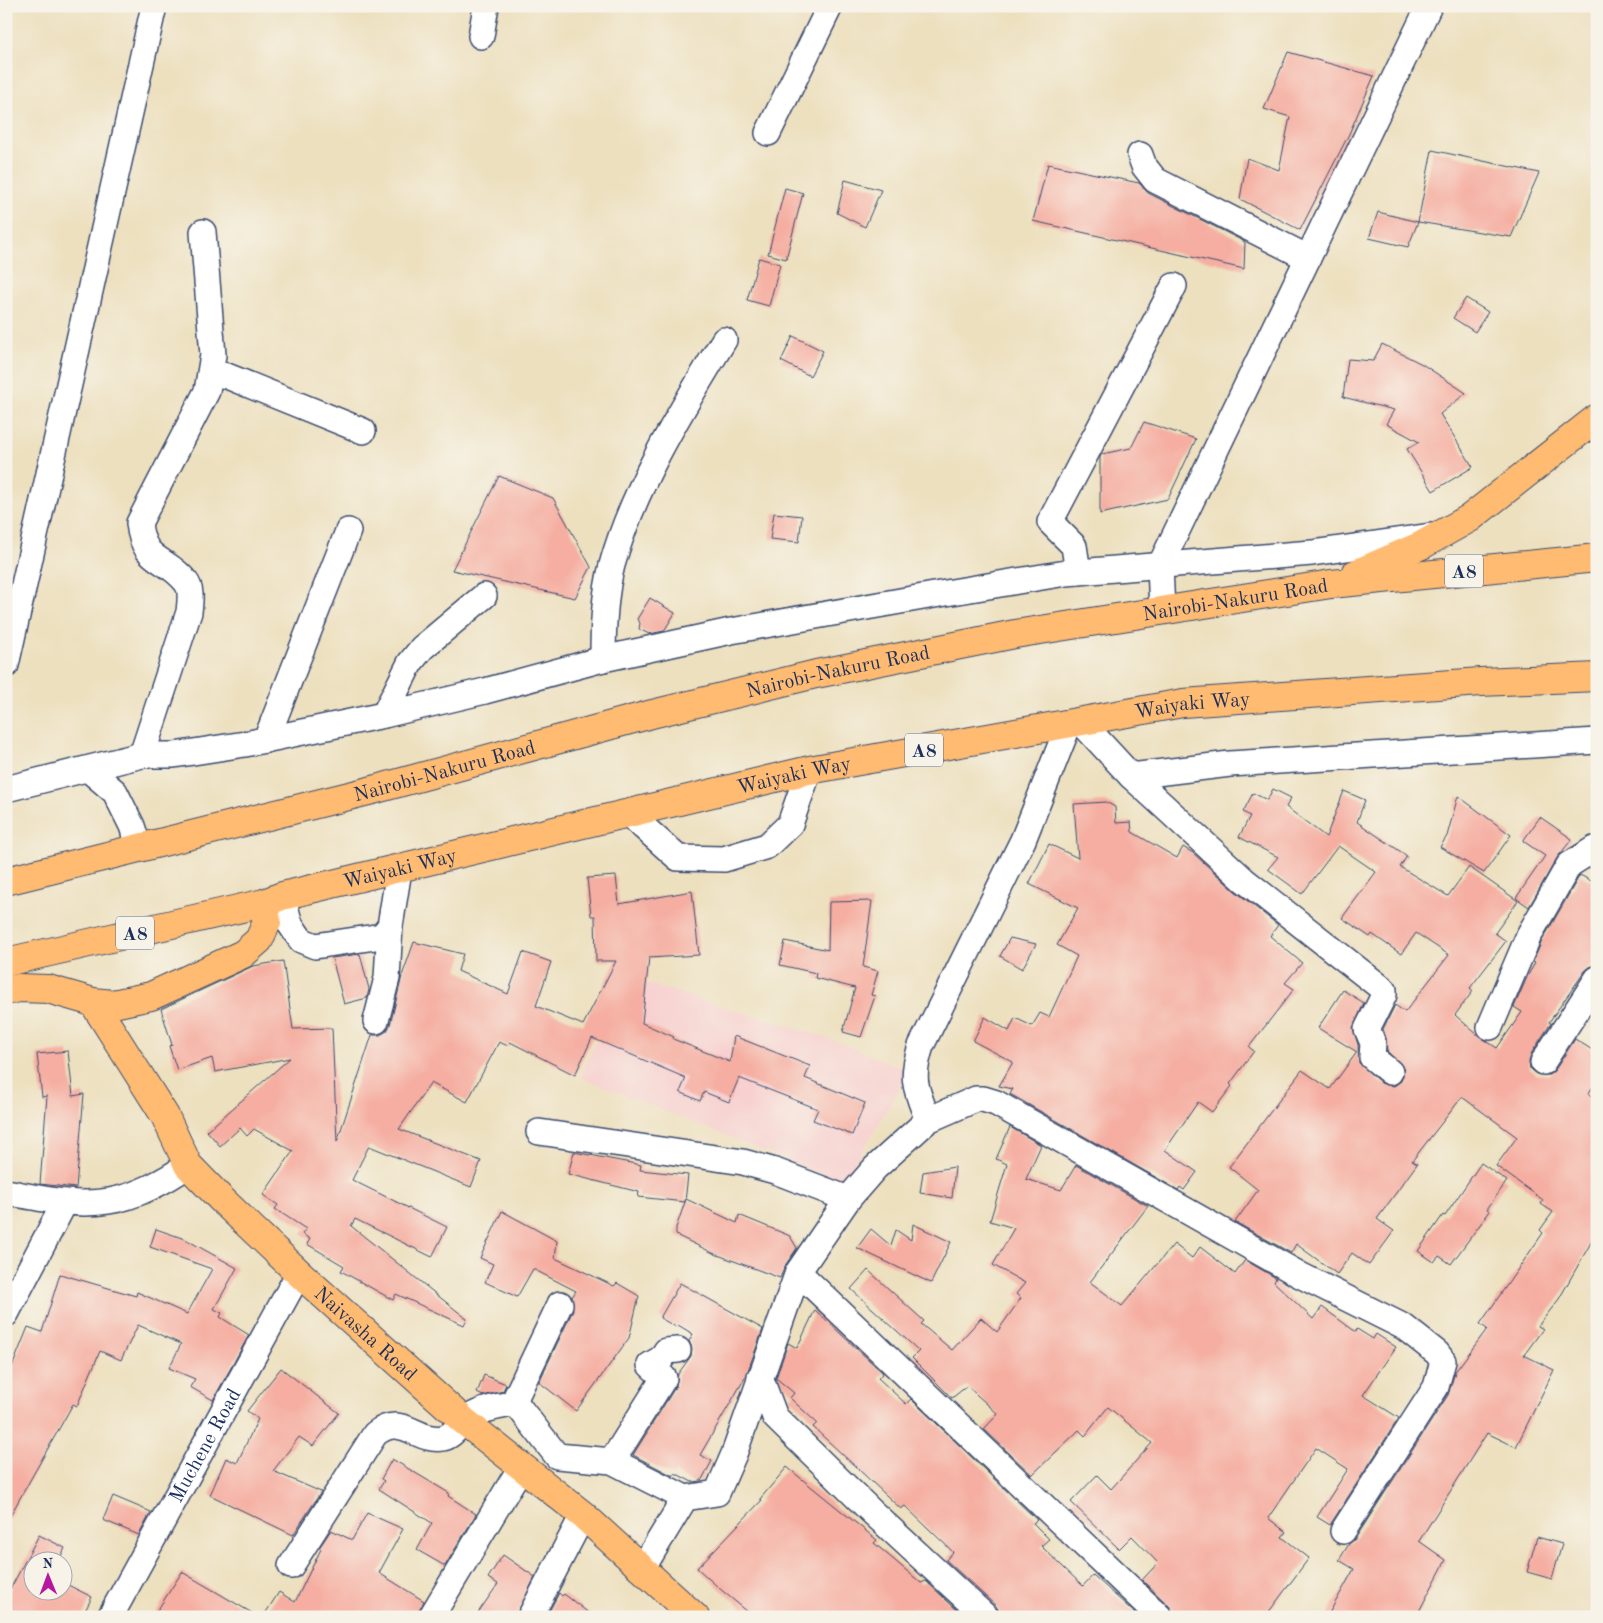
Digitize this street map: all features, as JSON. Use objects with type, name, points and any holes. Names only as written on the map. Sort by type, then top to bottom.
[{"type":"main road","points":[[1331,584],[1422,545],[1470,518],[1597,418]]},
{"type":"main road","name":"Nairobi-Nakuru Road","points":[[6,881],[369,791],[652,714],[816,674],[1015,634],[1331,584],[1597,558]]},
{"type":"main road","name":"Waiyaki Way","points":[[6,962],[399,870],[808,770],[1183,704],[1481,682],[1597,677]]},
{"type":"main road","points":[[6,991],[19,988],[48,988],[93,1002],[113,1004],[152,996],[243,954],[259,940],[267,922],[273,900]]},
{"type":"main road","name":"Naivasha Road","points":[[93,1002],[165,1116],[188,1164],[220,1198],[299,1273],[464,1421],[583,1515],[695,1617]]},
{"type":"street","points":[[6,665],[154,6]]},
{"type":"street","points":[[481,36],[486,6]]},
{"type":"street","points":[[768,133],[830,6]]},
{"type":"street","points":[[1162,611],[1160,566],[1429,6]]},
{"type":"street","points":[[1140,155],[1144,166],[1155,180],[1308,258]]},
{"type":"street","points":[[142,755],[190,612],[190,595],[187,582],[148,551],[141,541],[139,523],[207,391],[212,373],[213,355],[203,232]]},
{"type":"street","points":[[1078,572],[1074,546],[1050,522],[1174,286]]},
{"type":"street","points":[[603,660],[603,620],[612,565],[633,509],[688,400],[724,340]]},
{"type":"street","points":[[212,373],[227,376],[363,431]]},
{"type":"street","points":[[266,740],[348,532]]},
{"type":"street","points":[[6,789],[142,755],[174,754],[266,740],[384,715],[603,660],[740,629],[1078,572],[1312,553],[1441,534]]},
{"type":"street","points":[[384,715],[410,663],[422,648],[484,596]]},
{"type":"street","points":[[928,1120],[914,1085],[916,1062],[921,1046],[1023,840],[1075,723],[1244,880],[1384,990],[1384,994],[1367,1030],[1373,1043],[1372,1058],[1390,1072]]},
{"type":"street","points":[[1131,776],[1230,764],[1597,741]]},
{"type":"street","points":[[88,769],[115,792],[132,826],[139,848]]},
{"type":"street","points":[[629,814],[678,858],[724,859],[767,846],[790,824],[808,770]]},
{"type":"street","points":[[1490,1026],[1529,935],[1569,865],[1597,849]]},
{"type":"street","points":[[376,1021],[387,978],[390,926],[399,870]]},
{"type":"street","points":[[273,900],[301,940],[315,946],[382,936],[390,926]]},
{"type":"street","points":[[1544,1062],[1597,979]]},
{"type":"street","points":[[514,1401],[557,1456],[612,1462],[685,1498],[717,1493],[734,1454],[798,1272],[848,1200],[875,1168],[928,1120],[976,1099],[996,1103],[1300,1275],[1404,1328],[1437,1353],[1442,1361],[1436,1387],[1342,1531]]},
{"type":"street","points":[[539,1132],[743,1162],[774,1171],[848,1200]]},
{"type":"street","points":[[6,1192],[65,1202],[109,1201],[148,1187],[175,1174],[188,1164]]},
{"type":"street","points":[[6,1314],[65,1202]]},
{"type":"street","points":[[798,1272],[1160,1617]]},
{"type":"street","name":"Muchene Road","points":[[110,1617],[299,1273]]},
{"type":"street","points":[[291,1566],[375,1434],[385,1426],[395,1425],[436,1438],[445,1438],[453,1434],[464,1421],[496,1406],[514,1404],[560,1304]]},
{"type":"street","points":[[612,1462],[664,1378],[650,1365],[662,1358],[666,1351],[678,1350]]},
{"type":"street","points":[[760,1377],[775,1418],[871,1511],[986,1617]]},
{"type":"street","points":[[430,1617],[521,1467]]},
{"type":"street","points":[[642,1569],[685,1498]]},
{"type":"street","points":[[530,1617],[583,1515]]},
{"type":"shaded area","points":[[625,977],[825,1037],[910,1071],[843,1183],[580,1077]]},
{"type":"building","points":[[1288,52],[1374,76],[1349,134],[1300,230],[1240,199],[1247,158],[1279,170],[1290,117],[1264,109]]},
{"type":"building","points":[[1432,150],[1539,173],[1511,237],[1418,222]]},
{"type":"building","points":[[1048,164],[1139,183],[1148,193],[1245,242],[1244,269],[1033,221]]},
{"type":"building","points":[[845,180],[881,190],[865,227],[837,213]]},
{"type":"building","points":[[785,188],[803,193],[786,259],[768,254]]},
{"type":"building","points":[[1378,212],[1418,222],[1408,247],[1369,238]]},
{"type":"building","points":[[759,258],[780,264],[769,306],[747,300]]},
{"type":"building","points":[[1466,298],[1488,312],[1475,332],[1453,318]]},
{"type":"building","points":[[793,336],[823,351],[810,376],[781,361]]},
{"type":"building","points":[[1382,344],[1422,364],[1466,393],[1440,414],[1473,467],[1433,491],[1407,449],[1419,442],[1386,424],[1394,410],[1343,397],[1348,359],[1373,361]]},
{"type":"building","points":[[1144,422],[1196,439],[1168,499],[1100,514],[1100,457],[1102,454],[1131,448]]},
{"type":"building","points":[[499,476],[553,498],[591,567],[575,598],[452,570]]},
{"type":"building","points":[[774,513],[802,516],[799,542],[770,539]]},
{"type":"building","points":[[650,598],[675,613],[664,631],[649,634],[639,629],[640,623],[637,619]]},
{"type":"building","points":[[1273,789],[1291,798],[1286,807],[1326,837],[1344,791],[1365,800],[1357,822],[1407,856],[1400,867],[1448,896],[1469,867],[1518,901],[1495,933],[1506,941],[1470,988],[1473,991],[1455,1015],[1479,1036],[1497,1048],[1522,1012],[1514,1007],[1535,963],[1533,962],[1542,941],[1580,875],[1597,884],[1597,961],[1585,971],[1549,1022],[1551,1023],[1531,1054],[1529,1062],[1530,1069],[1536,1074],[1549,1075],[1555,1070],[1575,1039],[1597,1053],[1597,1081],[1588,1094],[1597,1099],[1597,1232],[1559,1299],[1538,1326],[1543,1329],[1524,1355],[1554,1370],[1516,1447],[1487,1433],[1419,1541],[1446,1560],[1416,1617],[1327,1617],[1354,1569],[1339,1560],[1349,1544],[1355,1539],[1448,1395],[1455,1372],[1487,1329],[1480,1324],[1543,1233],[1540,1230],[1553,1212],[1541,1204],[1543,1200],[1496,1166],[1517,1137],[1462,1097],[1412,1161],[1417,1164],[1377,1219],[1394,1231],[1369,1265],[1352,1253],[1337,1274],[1296,1244],[1291,1253],[1235,1222],[1258,1190],[1229,1167],[1302,1070],[1330,1089],[1357,1052],[1318,1028],[1343,990],[1364,1003],[1353,1028],[1358,1045],[1359,1063],[1381,1083],[1394,1086],[1401,1081],[1404,1068],[1387,1051],[1383,1029],[1395,1005],[1405,1012],[1449,955],[1416,933],[1401,954],[1372,934],[1370,937],[1342,918],[1376,872],[1338,846],[1302,894],[1268,869],[1278,857],[1239,837],[1250,816],[1243,812],[1253,793],[1267,800]]},
{"type":"building","points":[[1458,796],[1511,835],[1484,873],[1440,847],[1447,836]]},
{"type":"building","points":[[1106,802],[1115,807],[1116,823],[1131,822],[1132,832],[1177,858],[1183,847],[1193,853],[1235,891],[1278,925],[1270,936],[1302,963],[1285,983],[1294,989],[1249,1047],[1254,1051],[1230,1084],[1232,1086],[1212,1112],[1198,1102],[1165,1150],[1197,1172],[1184,1190],[1180,1187],[1178,1190],[1010,1094],[1013,1089],[999,1086],[1013,1062],[973,1041],[985,1017],[1009,1031],[1015,1018],[1032,1026],[1040,1013],[1049,1017],[1077,956],[1057,945],[1078,908],[1029,884],[1049,844],[1078,858],[1074,804]]},
{"type":"building","points":[[1540,817],[1572,839],[1557,858],[1529,907],[1516,898],[1545,856],[1523,841]]},
{"type":"building","points":[[616,876],[619,904],[692,891],[699,955],[649,958],[642,1023],[674,1037],[673,1039],[730,1062],[734,1036],[810,1066],[805,1078],[865,1103],[852,1135],[813,1120],[818,1109],[739,1078],[729,1102],[704,1092],[700,1101],[680,1092],[686,1078],[592,1038],[575,1075],[510,1042],[508,1046],[499,1042],[467,1102],[431,1083],[399,1129],[481,1161],[471,1187],[369,1146],[352,1180],[447,1227],[432,1257],[355,1219],[351,1226],[467,1319],[464,1325],[396,1294],[393,1300],[341,1271],[344,1266],[307,1244],[310,1239],[302,1234],[306,1229],[275,1209],[278,1205],[263,1195],[293,1151],[254,1129],[247,1136],[240,1128],[220,1146],[207,1131],[290,1058],[215,1072],[212,1058],[177,1070],[169,1046],[172,1045],[161,1009],[253,966],[283,961],[293,1029],[332,1028],[337,1142],[372,1035],[380,1035],[387,1031],[390,1025],[402,976],[414,942],[463,954],[458,971],[508,994],[523,952],[551,962],[536,1006],[583,1025],[616,961],[596,961],[595,916],[591,916],[587,878]]},
{"type":"building","points":[[872,901],[863,967],[878,971],[871,995],[875,996],[861,1037],[843,1032],[855,988],[815,978],[816,973],[780,965],[785,941],[828,950],[829,902]]},
{"type":"building","points":[[1010,938],[1036,944],[1022,969],[1000,956]]},
{"type":"building","points":[[360,954],[369,989],[367,998],[344,1004],[332,958]]},
{"type":"building","points":[[68,1051],[73,1096],[84,1094],[76,1188],[40,1184],[47,1096],[42,1097],[37,1054]]},
{"type":"building","points":[[1010,1127],[1041,1145],[1026,1179],[1061,1190],[1076,1165],[1148,1206],[1090,1282],[1122,1306],[1174,1244],[1192,1258],[1200,1247],[1235,1274],[1245,1260],[1276,1278],[1274,1282],[1313,1319],[1322,1307],[1356,1332],[1357,1329],[1373,1339],[1376,1334],[1396,1347],[1363,1395],[1399,1418],[1330,1525],[1317,1517],[1348,1469],[1316,1448],[1268,1518],[1286,1532],[1282,1537],[1309,1558],[1265,1617],[1174,1617],[1170,1607],[1142,1580],[1158,1563],[1132,1536],[1119,1549],[1071,1502],[1097,1475],[1111,1489],[1152,1443],[1108,1407],[1085,1436],[1079,1430],[1032,1475],[984,1429],[998,1414],[967,1386],[952,1398],[912,1358],[919,1351],[851,1289],[868,1270],[924,1321],[921,1324],[952,1350],[981,1318],[997,1332],[1021,1298],[1016,1294],[1025,1283],[993,1265],[1014,1228],[990,1221],[1007,1164],[996,1159]]},
{"type":"building","points":[[574,1152],[641,1165],[640,1170],[688,1175],[685,1202],[638,1197],[639,1192],[568,1174]]},
{"type":"building","points":[[1481,1163],[1507,1181],[1487,1209],[1490,1211],[1451,1264],[1439,1256],[1434,1262],[1418,1251],[1443,1215],[1445,1216]]},
{"type":"building","points":[[955,1167],[952,1198],[920,1193],[923,1172]]},
{"type":"building","points":[[686,1199],[737,1223],[739,1215],[790,1236],[797,1248],[786,1264],[780,1278],[715,1254],[676,1235],[676,1228]]},
{"type":"building","points":[[502,1211],[557,1241],[555,1258],[614,1286],[617,1283],[639,1296],[629,1338],[576,1411],[539,1382],[573,1310],[572,1297],[576,1291],[533,1269],[517,1297],[485,1282],[493,1264],[480,1258]]},
{"type":"building","points":[[913,1224],[951,1242],[931,1283],[857,1248],[871,1229],[891,1246],[896,1230],[911,1240]]},
{"type":"building","points":[[156,1229],[185,1239],[237,1268],[214,1309],[222,1313],[220,1317],[249,1335],[213,1400],[190,1387],[195,1379],[169,1368],[181,1344],[138,1325],[121,1360],[100,1351],[77,1406],[73,1404],[6,1523],[6,1363],[12,1367],[28,1327],[42,1332],[60,1274],[136,1296],[137,1292],[187,1314],[212,1269],[150,1247]]},
{"type":"building","points":[[680,1283],[763,1329],[746,1376],[700,1455],[712,1461],[701,1481],[692,1482],[675,1473],[673,1476],[633,1455],[676,1386],[678,1374],[691,1356],[692,1348],[689,1341],[693,1334],[678,1325],[676,1327],[660,1318]]},
{"type":"building","points":[[815,1310],[883,1373],[878,1378],[906,1404],[911,1399],[1037,1520],[1033,1523],[1049,1539],[1041,1546],[1083,1586],[1093,1575],[1139,1617],[1002,1617],[996,1606],[946,1560],[953,1552],[905,1506],[901,1509],[813,1427],[817,1423],[790,1398],[794,1393],[776,1378],[788,1343],[797,1348]]},
{"type":"building","points":[[281,1368],[339,1413],[313,1446],[299,1437],[273,1471],[321,1492],[293,1535],[210,1495],[226,1458],[237,1463],[258,1419],[247,1411]]},
{"type":"building","points":[[484,1375],[506,1384],[503,1391],[483,1396],[477,1393]]},
{"type":"building","points":[[392,1459],[449,1493],[448,1496],[476,1514],[445,1566],[417,1550],[432,1523],[379,1489],[384,1481],[381,1479]]},
{"type":"building","points":[[787,1467],[877,1540],[874,1543],[921,1583],[926,1581],[959,1612],[955,1617],[754,1617],[719,1588],[697,1568],[762,1500],[760,1499]]},
{"type":"building","points":[[113,1496],[151,1512],[139,1535],[103,1520]]},
{"type":"building","points":[[367,1513],[403,1529],[379,1573],[424,1601],[417,1617],[263,1617],[279,1592],[295,1602],[321,1549],[319,1548],[331,1530],[352,1540]]},
{"type":"building","points":[[39,1535],[65,1548],[64,1550],[31,1550]]},
{"type":"building","points":[[1537,1537],[1562,1544],[1552,1579],[1527,1572]]},
{"type":"building","points":[[503,1555],[535,1577],[516,1617],[475,1617],[498,1584],[488,1578]]},
{"type":"building","points":[[22,1567],[22,1600],[72,1600],[72,1587],[92,1597],[82,1617],[6,1617],[6,1597]]},
{"type":"building","points":[[182,1572],[259,1617],[153,1617]]},
{"type":"building","points":[[559,1593],[562,1596],[564,1594],[594,1617],[546,1617]]}]
